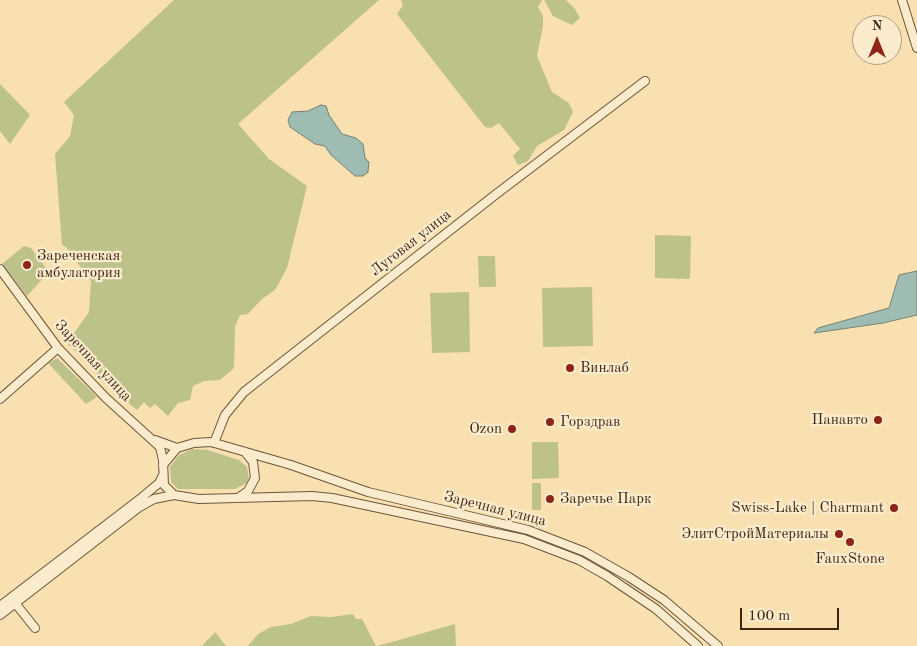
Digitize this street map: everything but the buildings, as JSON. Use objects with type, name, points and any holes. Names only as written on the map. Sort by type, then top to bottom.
[{"type":"street","points":[[902,0],[917,48]]},
{"type":"street","name":"Луговая улица","points":[[214,443],[225,415],[244,392],[490,199],[645,81]]},
{"type":"street","name":"Заречная улица","points":[[0,270],[58,348],[106,398],[155,440],[177,448],[194,443],[214,443],[291,465],[368,492],[520,528],[556,539],[585,552],[640,583],[664,600],[716,645]]},
{"type":"street","points":[[0,399],[58,348]]},
{"type":"street","points":[[155,440],[160,447],[164,485],[174,495]]},
{"type":"street","points":[[163,465],[177,448]]},
{"type":"street","points":[[236,499],[248,492],[255,478],[253,462],[244,452]]},
{"type":"street","points":[[0,606],[140,499],[159,483],[162,477]]},
{"type":"street","points":[[0,615],[138,508],[154,499],[174,495]]},
{"type":"street","name":"Заречная улица","points":[[174,495],[199,499],[312,496],[332,498],[524,539],[579,560],[607,576],[656,610],[698,646]]},
{"type":"street","points":[[15,603],[34,628]]},
{"type":"green space","points":[[174,0],[379,0],[238,124],[269,159],[307,186],[287,268],[275,290],[262,299],[248,314],[240,315],[235,327],[234,368],[220,380],[204,381],[193,386],[190,400],[178,403],[168,416],[155,404],[150,408],[144,402],[137,410],[114,391],[67,343],[89,312],[91,281],[66,247],[62,245],[55,154],[70,136],[74,115],[64,102]]},
{"type":"green space","points":[[401,0],[542,0],[538,7],[543,16],[543,26],[537,56],[552,92],[569,103],[573,112],[564,130],[537,146],[528,161],[518,165],[513,156],[520,149],[499,123],[491,128],[485,127],[397,14],[403,5]]},
{"type":"green space","points":[[544,0],[566,0],[575,9],[580,18],[572,25],[553,16]]},
{"type":"green space","points":[[0,84],[30,115],[10,144],[0,131]]},
{"type":"green space","points":[[655,235],[691,236],[690,279],[655,278]]},
{"type":"green space","points":[[24,246],[31,248],[49,272],[27,296],[2,264]]},
{"type":"green space","points":[[478,256],[495,256],[496,287],[479,287]]},
{"type":"green space","points":[[592,287],[593,346],[543,347],[542,288]]},
{"type":"green space","points":[[469,292],[470,352],[432,353],[430,293]]},
{"type":"green space","points":[[57,358],[97,397],[86,404],[48,363]]},
{"type":"green space","points":[[532,442],[558,442],[559,478],[532,479]]},
{"type":"green space","points":[[192,449],[208,450],[239,460],[247,467],[249,479],[247,483],[235,489],[178,489],[171,482],[170,467],[179,455]]},
{"type":"green space","points":[[532,483],[541,483],[541,510],[532,510]]},
{"type":"green space","points":[[353,614],[356,619],[362,619],[376,646],[248,646],[258,634],[271,627],[291,624],[311,616],[331,617]]},
{"type":"green space","points":[[455,624],[456,646],[376,646],[392,642]]},
{"type":"green space","points":[[215,632],[226,646],[202,646]]},
{"type":"water","points":[[321,105],[326,106],[329,115],[342,134],[356,138],[363,144],[365,158],[369,162],[368,172],[363,176],[355,176],[331,155],[325,146],[315,144],[290,127],[288,120],[292,112],[308,111]]},
{"type":"water","points":[[917,271],[917,315],[883,323],[814,333],[818,328],[889,308],[899,275]]},
{"type":"place","name":"Зареченская амбулатория","points":[[27,265]]},
{"type":"place","name":"Винлаб","points":[[570,368]]},
{"type":"place","name":"Панавто","points":[[878,420]]},
{"type":"place","name":"Горздрав","points":[[550,422]]},
{"type":"place","name":"Ozon","points":[[512,429]]},
{"type":"place","name":"Заречье Парк","points":[[550,499]]},
{"type":"place","name":"Swiss-Lake | Charmant","points":[[894,508]]},
{"type":"place","name":"ЭлитСтройМатериалы","points":[[839,534]]},
{"type":"place","name":"FauxStone","points":[[850,542]]}]
